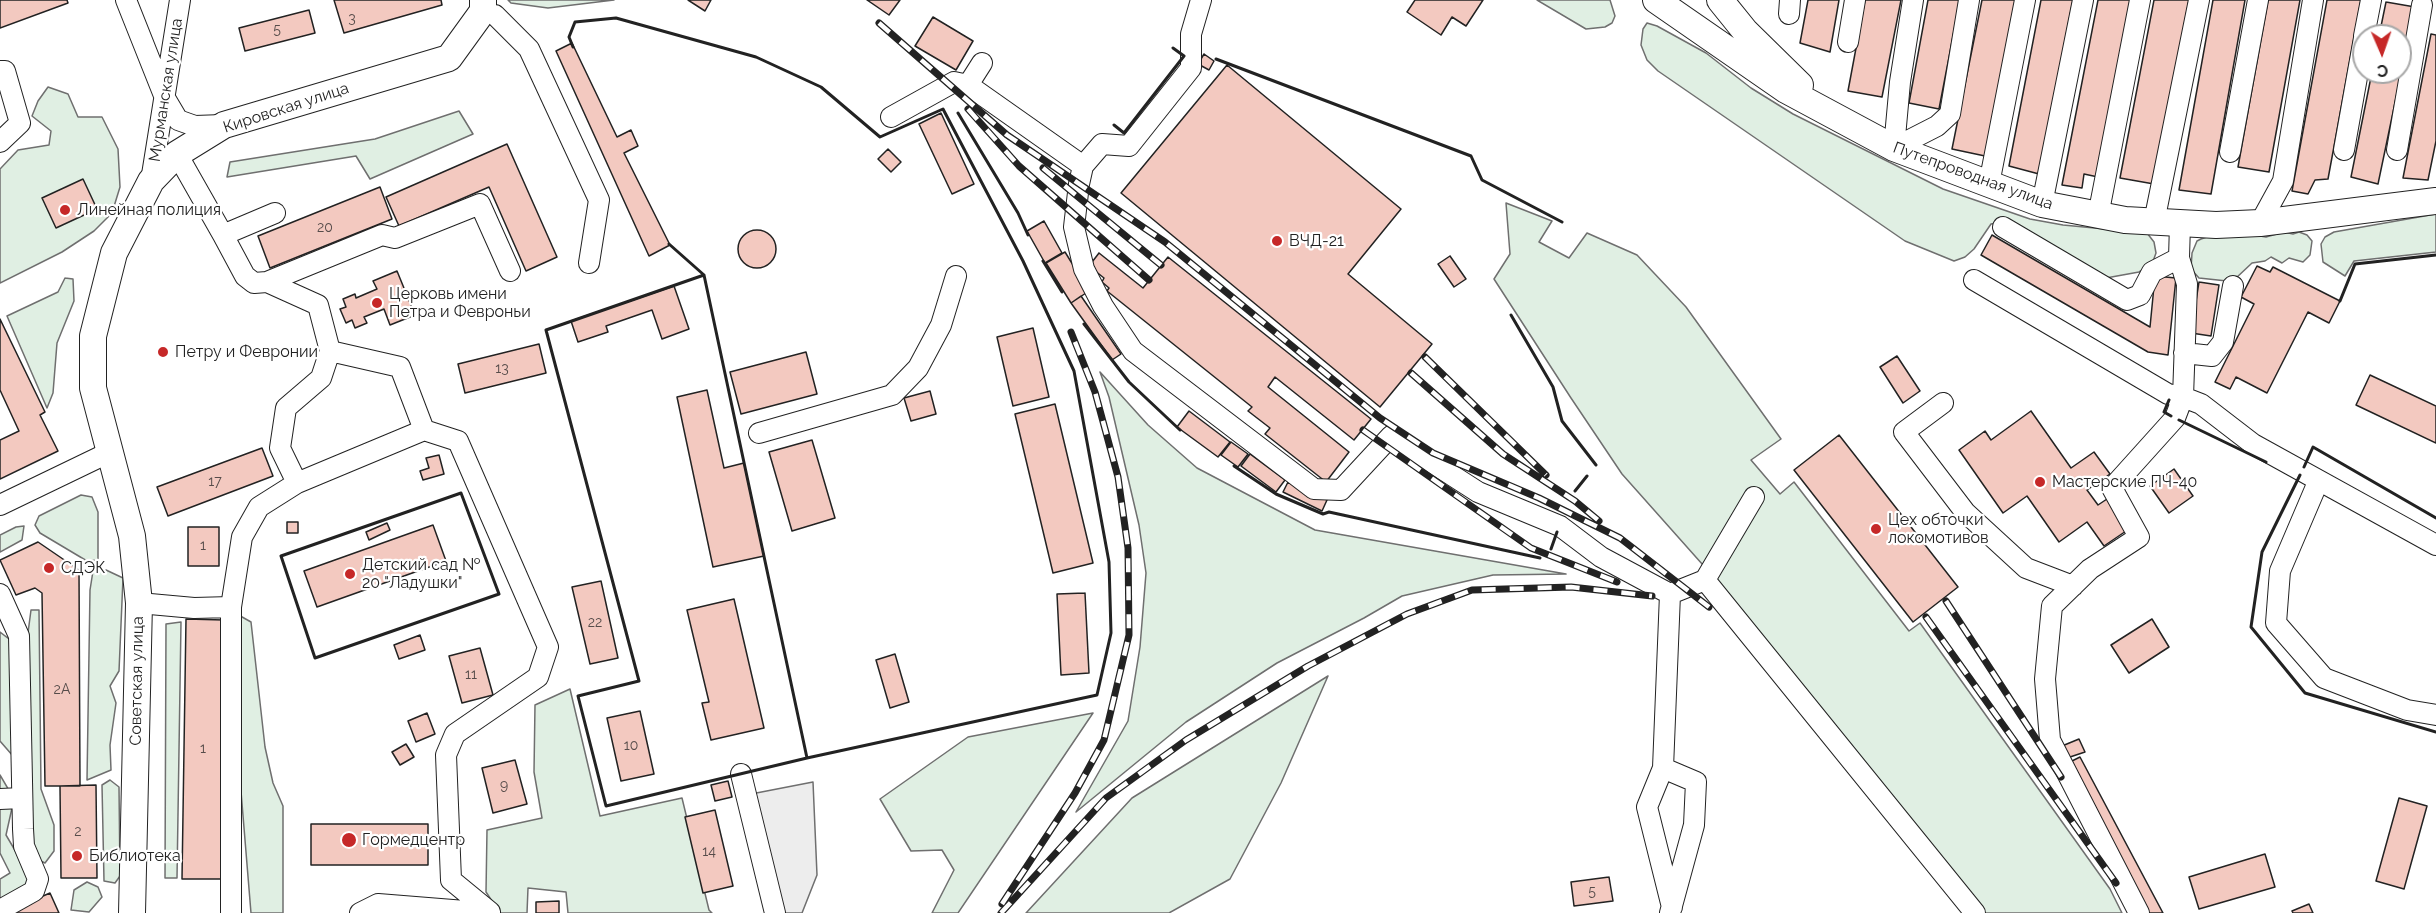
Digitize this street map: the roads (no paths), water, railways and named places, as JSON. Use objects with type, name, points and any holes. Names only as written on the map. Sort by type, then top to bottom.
[{"type":"main road","name":"Путепроводная улица","points":[[1656,0],[1786,90],[1894,148],[2042,204],[2098,216],[2167,223],[2260,223],[2436,201]]},
{"type":"main road","points":[[1673,2],[1698,8],[1710,0]]},
{"type":"main road","points":[[1720,0],[1745,31],[1828,112]]},
{"type":"main road","points":[[1736,0],[1745,31]]},
{"type":"main road","points":[[1673,2],[1697,28]]},
{"type":"main road","name":"Кировская улица","points":[[110,452],[93,388],[93,336],[114,253],[151,181],[177,154],[224,125],[449,58],[483,11],[489,8]]},
{"type":"main road","name":"Советская улица","points":[[110,452],[132,536],[139,603],[132,913]]},
{"type":"street","points":[[126,0],[165,98],[178,120],[195,126],[224,125]]},
{"type":"street","name":"Мурманская улица","points":[[151,181],[180,0]]},
{"type":"street","points":[[1201,0],[1191,34],[1191,68],[1129,146],[1102,144],[1083,166],[1074,228],[1084,269],[1103,306],[1133,351],[1314,489],[1341,490],[1391,436],[1478,492],[1560,526],[1601,558],[1670,594],[1705,580],[1754,497]]},
{"type":"street","points":[[1848,42],[1855,0]]},
{"type":"street","points":[[1894,148],[1900,82],[1913,0]]},
{"type":"street","points":[[1894,148],[1937,126],[1950,114],[1969,0]]},
{"type":"street","points":[[1989,184],[2025,0]]},
{"type":"street","points":[[2042,204],[2083,0]]},
{"type":"street","points":[[2098,216],[2140,0]]},
{"type":"street","points":[[2139,913],[2050,740],[2045,679],[2052,606],[2090,569],[2139,537],[2112,488],[2117,479],[2175,418],[2183,397],[2187,284],[2167,223],[2199,0]]},
{"type":"street","points":[[2230,152],[2258,0]]},
{"type":"street","points":[[2260,223],[2283,181],[2313,0]]},
{"type":"street","points":[[2366,24],[2371,0]]},
{"type":"street","points":[[2397,150],[2424,7]]},
{"type":"street","points":[[489,8],[529,49],[599,200],[589,263]]},
{"type":"street","points":[[968,85],[982,63]]},
{"type":"street","points":[[0,71],[5,70],[20,123],[0,142]]},
{"type":"street","points":[[891,117],[954,81],[968,85],[1083,166]]},
{"type":"street","points":[[2344,150],[2356,84]]},
{"type":"street","points":[[177,154],[245,276],[254,283],[267,282],[382,235],[395,238],[480,204],[510,271]]},
{"type":"street","points":[[223,235],[275,213]]},
{"type":"street","points":[[2003,227],[2127,300],[2140,296],[2152,272],[2180,258]]},
{"type":"street","points":[[759,433],[892,395],[918,368],[941,326],[956,276]]},
{"type":"street","points":[[1974,280],[2168,394],[2200,404],[2253,444],[2318,482],[2436,545]]},
{"type":"street","points":[[267,282],[318,305],[330,351],[321,378],[286,408],[280,448],[297,483]]},
{"type":"street","points":[[2184,352],[2212,356],[2223,342],[2233,286]]},
{"type":"street","points":[[330,351],[400,367],[424,430]]},
{"type":"street","points":[[1943,403],[1904,432],[1965,512],[2026,568],[2073,586]]},
{"type":"street","points":[[231,913],[231,607],[242,537],[259,507],[297,483],[424,430],[458,441],[548,647],[538,677],[455,734],[446,754],[451,880],[490,913]]},
{"type":"street","points":[[0,505],[110,452]]},
{"type":"street","points":[[2318,482],[2280,571],[2276,623],[2324,678],[2407,710],[2436,715]]},
{"type":"street","points":[[1705,580],[1975,913]]},
{"type":"street","points":[[0,594],[19,636],[24,846],[38,879],[34,891],[0,910]]},
{"type":"street","points":[[1670,594],[1663,768],[1647,807],[1671,910]]},
{"type":"street","points":[[139,603],[194,608],[231,607]]},
{"type":"street","points":[[1663,768],[1696,782],[1695,825],[1671,910]]},
{"type":"street","points":[[741,774],[775,913]]},
{"type":"street","points":[[0,799],[22,798]]},
{"type":"street","points":[[360,913],[378,904],[490,913]]},
{"type":"railway","points":[[879,23],[1007,135],[1165,242],[1380,418],[1433,453],[1539,498],[1620,538],[1709,607]]},
{"type":"railway","points":[[968,109],[1019,166],[1149,280]]},
{"type":"railway","points":[[1043,168],[1161,265]]},
{"type":"railway","points":[[1002,904],[1075,793],[1104,740],[1129,635],[1128,548],[1118,477],[1095,392],[1071,332]]},
{"type":"railway","points":[[1425,357],[1546,475]]},
{"type":"railway","points":[[1411,373],[1503,454],[1575,501],[1599,521]]},
{"type":"railway","points":[[1363,430],[1531,548],[1617,582]]},
{"type":"railway","points":[[1001,913],[1106,798],[1186,740],[1308,666],[1407,614],[1472,590],[1571,587],[1652,596]]},
{"type":"railway","points":[[1946,601],[2061,777]]},
{"type":"railway","points":[[1926,617],[2116,883]]},
{"type":"place","name":"Линейная полиция","points":[[65,210]]},
{"type":"place","name":"ВЧД-21","points":[[1277,241]]},
{"type":"place","name":"Церковь имени Петра и Февроньи","points":[[377,303]]},
{"type":"place","name":"Петру и Февронии","points":[[163,352]]},
{"type":"place","name":"Мастерские ПЧ-40","points":[[2040,482]]},
{"type":"place","name":"Цех обточки локомотивов","points":[[1876,529]]},
{"type":"place","name":"СДЭК","points":[[49,568]]},
{"type":"place","name":"Детский сад № 20 \"Ладушки\"","points":[[350,574]]},
{"type":"place","name":"Гормедцентр","points":[[349,840]]},
{"type":"place","name":"Библиотека","points":[[77,856]]}]
